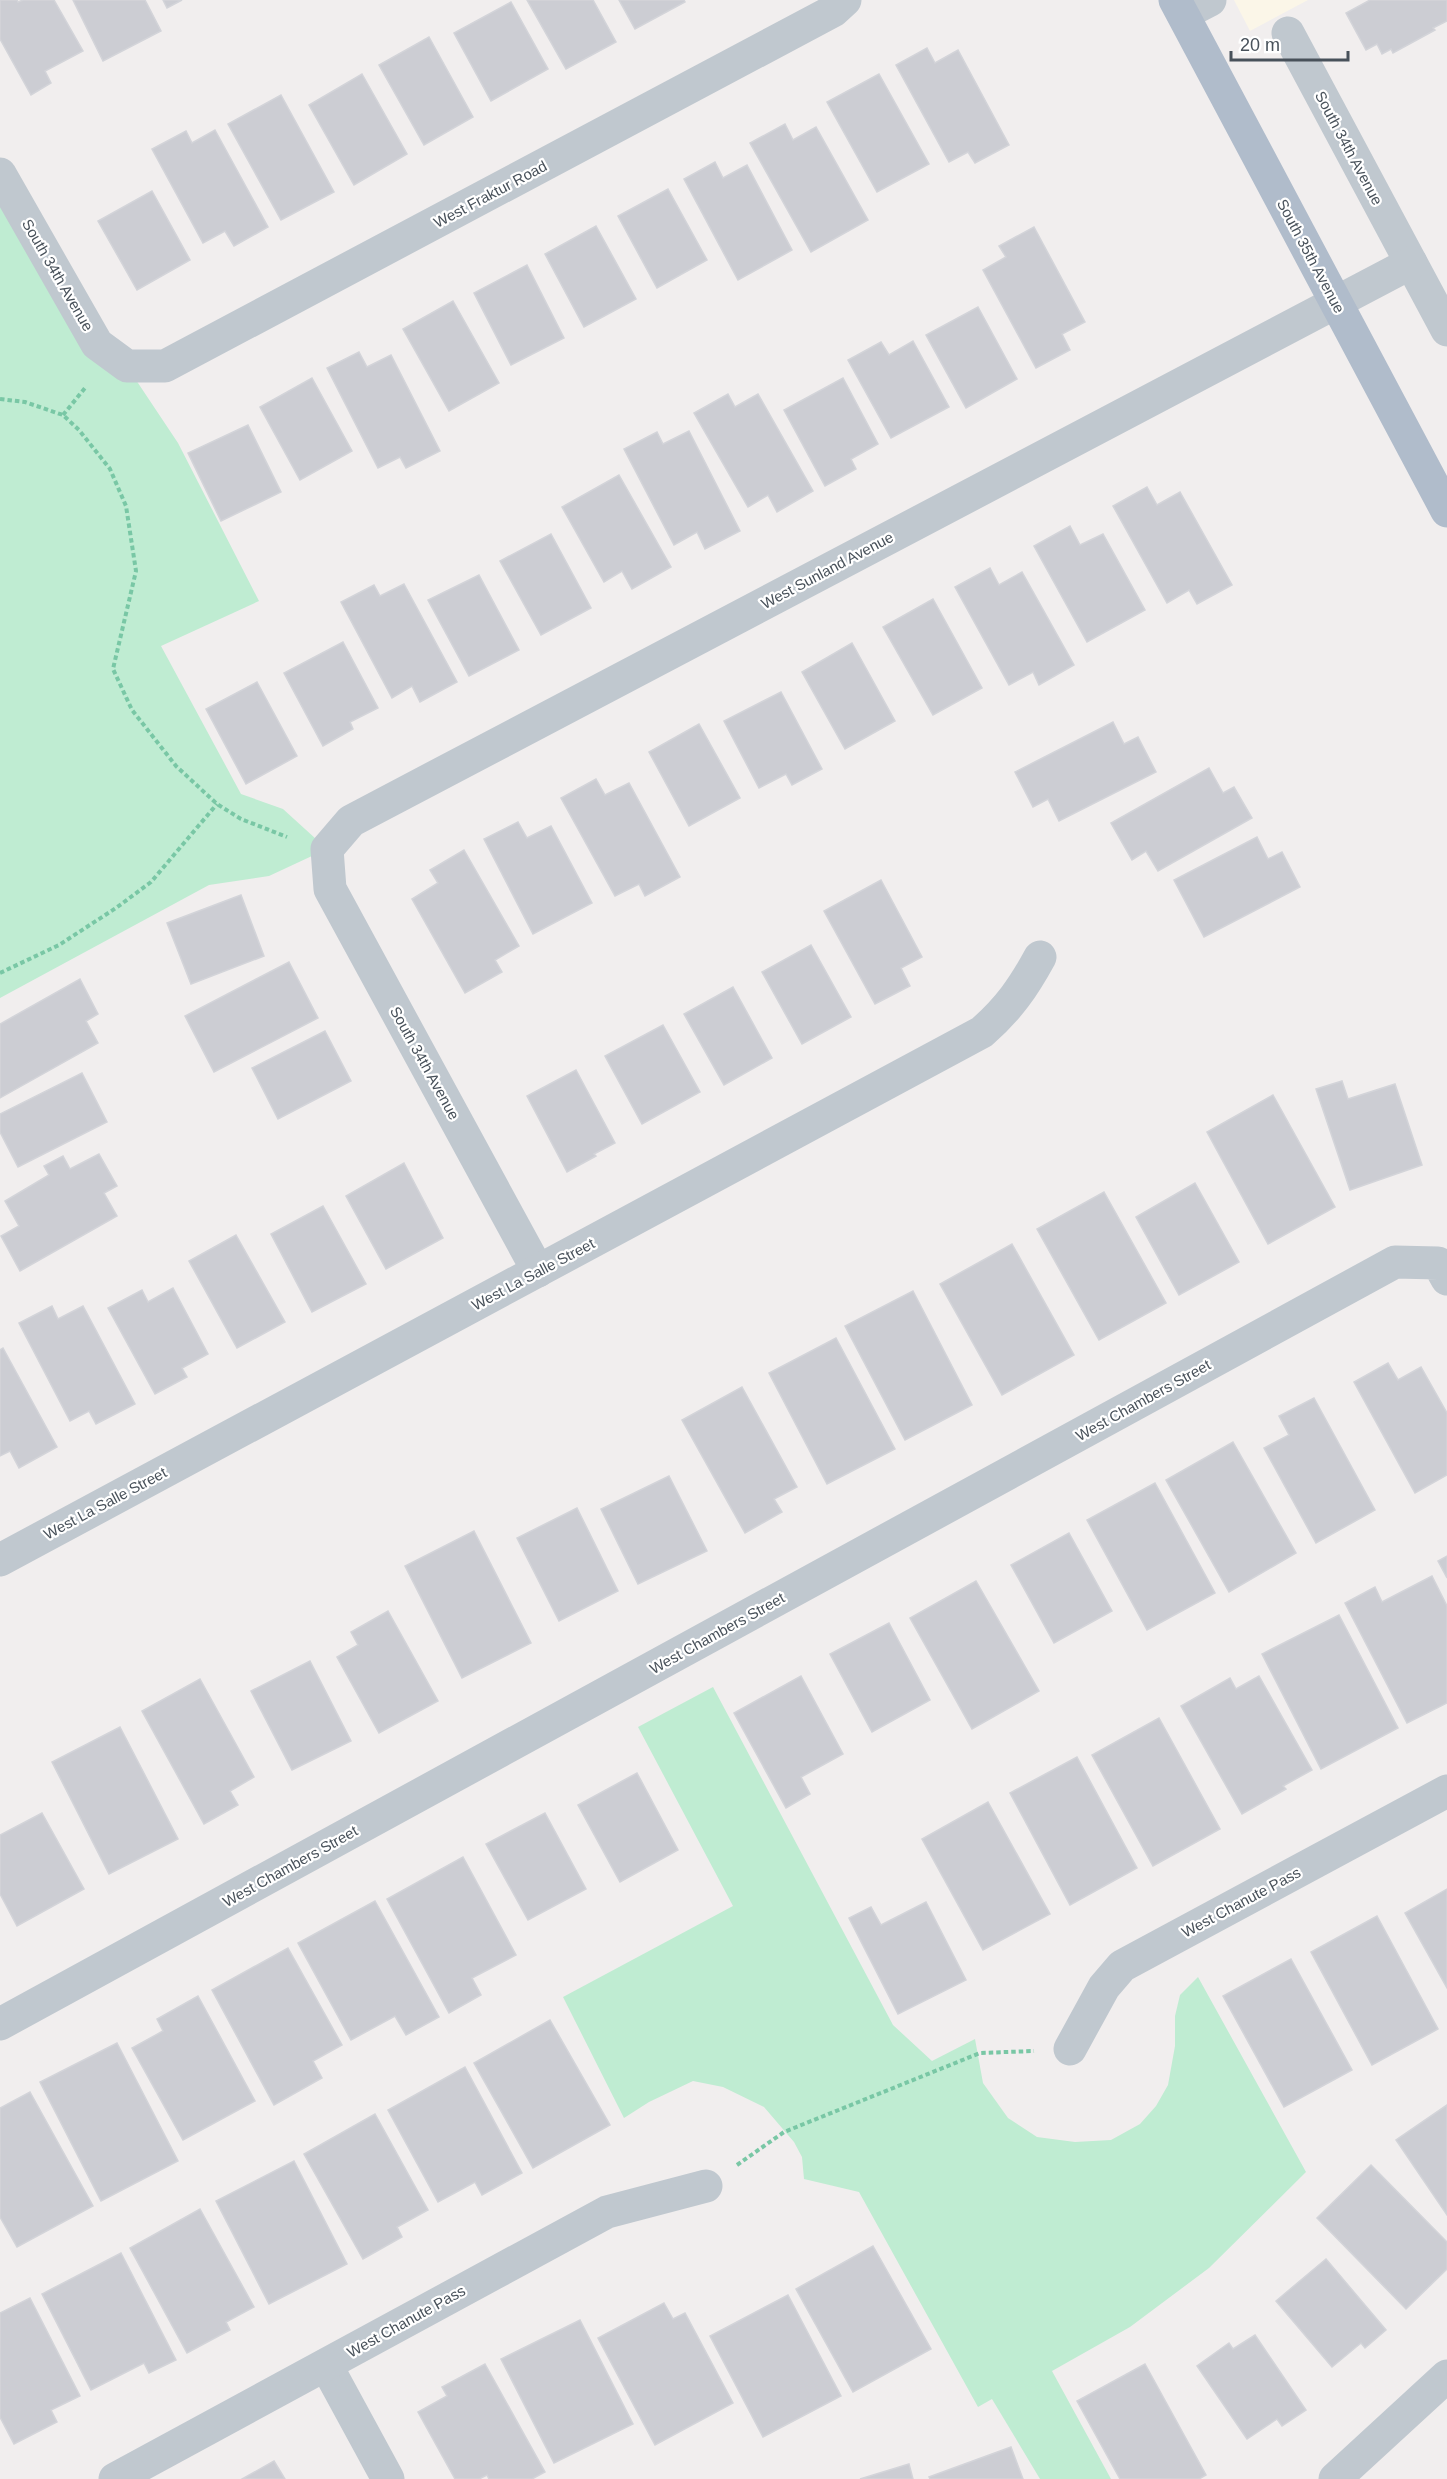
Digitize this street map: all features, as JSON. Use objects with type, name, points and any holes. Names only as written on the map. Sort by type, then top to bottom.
[{"type":"main road","name":"South 35th Avenue","points":[[1189,5],[1336,303],[1447,511]]},
{"type":"street","name":"West Fraktur Road","points":[[127,366],[165,366],[833,11],[845,0]]},
{"type":"street","name":"South 34th Avenue","points":[[1288,33],[1447,330]]},
{"type":"street","name":"South 34th Avenue","points":[[0,175],[97,344],[127,366]]},
{"type":"street","points":[[1336,303],[1411,263]]},
{"type":"street","name":"West Sunland Avenue","points":[[327,849],[351,820],[1336,303]]},
{"type":"street","name":"South 34th Avenue","points":[[327,849],[330,889],[538,1271]]},
{"type":"street","name":"West La Salle Street","points":[[0,1560],[982,1032],[1005,1012],[1022,989],[1040,957]]},
{"type":"street","name":"West Chambers Street","points":[[0,2024],[1395,1263],[1443,1271]]},
{"type":"street","name":"West Chanute Pass","points":[[1070,2049],[1104,1988],[1122,1966],[1447,1791]]},
{"type":"street","name":"West Chanute Pass","points":[[115,2479],[607,2212],[706,2186]]},
{"type":"street","points":[[326,2365],[388,2479]]},
{"type":"street","points":[[1335,2479],[1447,2376]]},
{"type":"path","points":[[63,415],[85,388]]},
{"type":"path","points":[[0,399],[26,402],[63,415],[79,430],[110,469],[126,506],[136,571],[113,669],[132,710],[176,766],[217,804],[241,819],[287,837]]},
{"type":"path","points":[[0,973],[59,945],[116,909],[151,882],[217,804]]},
{"type":"path","points":[[706,2186],[784,2132],[980,2053],[1070,2049]]},
{"type":"shaded area","points":[[1234,0],[1308,0],[1250,31]]},
{"type":"green space","points":[[0,176],[178,443],[259,601],[161,646],[241,794],[283,809],[327,849],[269,876],[209,885],[0,998]]},
{"type":"green space","points":[[713,1687],[893,2025],[932,2061],[975,2039],[983,2083],[1008,2118],[1037,2137],[1075,2142],[1111,2140],[1140,2124],[1156,2106],[1168,2085],[1175,2046],[1175,2016],[1180,1995],[1198,1977],[1306,2172],[1209,2268],[1130,2327],[1052,2371],[1111,2479],[1040,2479],[992,2399],[978,2407],[859,2192],[804,2179],[802,2157],[794,2142],[764,2107],[723,2087],[693,2081],[649,2102],[624,2118],[563,1997],[733,1906],[638,1727]]},
{"type":"building","points":[[0,0],[17,0],[18,2],[54,0],[83,51],[45,71],[51,83],[31,95],[0,39]]},
{"type":"building","points":[[73,0],[145,0],[161,31],[103,61]]},
{"type":"building","points":[[163,0],[182,0],[167,8]]},
{"type":"building","points":[[527,0],[593,0],[616,42],[566,69]]},
{"type":"building","points":[[619,0],[684,0],[685,2],[635,29]]},
{"type":"building","points":[[1370,0],[1447,0],[1447,21],[1393,53],[1391,49],[1382,54],[1377,44],[1366,50],[1346,13]]},
{"type":"building","points":[[511,2],[548,69],[491,101],[454,33]]},
{"type":"building","points":[[429,37],[473,117],[424,145],[379,65]]},
{"type":"building","points":[[927,48],[935,63],[958,50],[1009,145],[975,163],[968,152],[949,162],[896,65]]},
{"type":"building","points":[[362,74],[407,154],[354,185],[309,105]]},
{"type":"building","points":[[879,74],[929,164],[877,192],[827,102]]},
{"type":"building","points":[[281,95],[334,192],[281,220],[228,124]]},
{"type":"building","points":[[785,124],[793,140],[816,127],[868,220],[811,252],[750,143]]},
{"type":"building","points":[[215,130],[268,227],[234,246],[225,231],[203,243],[152,149],[186,131],[192,143]]},
{"type":"building","points":[[715,162],[723,178],[747,165],[792,250],[738,280],[684,179]]},
{"type":"building","points":[[668,189],[707,260],[657,288],[618,216]]},
{"type":"building","points":[[152,191],[190,260],[137,290],[98,221]]},
{"type":"building","points":[[596,226],[636,299],[584,327],[545,254]]},
{"type":"building","points":[[1034,227],[1085,322],[1062,334],[1070,350],[1036,368],[983,270],[1006,257],[999,246]]},
{"type":"building","points":[[527,265],[564,338],[511,365],[474,293]]},
{"type":"building","points":[[453,301],[499,383],[449,411],[403,329]]},
{"type":"building","points":[[978,307],[1017,379],[966,408],[926,335]]},
{"type":"building","points":[[913,341],[949,407],[891,438],[848,360],[881,342],[889,355]]},
{"type":"building","points":[[359,352],[367,367],[391,355],[440,451],[406,468],[400,457],[378,468],[327,368]]},
{"type":"building","points":[[312,378],[352,451],[300,480],[260,407]]},
{"type":"building","points":[[843,378],[878,444],[851,459],[856,469],[825,486],[784,410]]},
{"type":"building","points":[[728,394],[735,407],[758,394],[813,491],[777,512],[768,495],[748,507],[694,413]]},
{"type":"building","points":[[248,425],[281,492],[221,521],[188,453]]},
{"type":"building","points":[[689,431],[740,531],[705,549],[697,532],[674,545],[624,449],[657,432],[663,444]]},
{"type":"building","points":[[619,475],[671,567],[632,589],[622,571],[604,582],[562,507]]},
{"type":"building","points":[[1147,487],[1157,505],[1180,492],[1232,585],[1197,604],[1189,590],[1167,603],[1113,506]]},
{"type":"building","points":[[1070,526],[1080,545],[1103,534],[1145,610],[1087,642],[1034,546]]},
{"type":"building","points":[[551,534],[591,608],[541,635],[500,561]]},
{"type":"building","points":[[990,568],[999,585],[1022,572],[1074,665],[1039,685],[1033,672],[1009,685],[955,587]]},
{"type":"building","points":[[479,575],[519,650],[469,676],[428,600]]},
{"type":"building","points":[[404,584],[457,682],[420,702],[412,686],[392,698],[341,602],[374,585],[380,596]]},
{"type":"building","points":[[933,599],[982,688],[933,715],[883,627]]},
{"type":"building","points":[[343,642],[378,708],[350,722],[353,729],[323,746],[284,673]]},
{"type":"building","points":[[852,643],[895,721],[845,749],[802,672]]},
{"type":"building","points":[[257,682],[297,756],[246,784],[206,709]]},
{"type":"building","points":[[781,692],[822,769],[792,785],[786,774],[759,788],[724,721]]},
{"type":"building","points":[[1113,722],[1124,744],[1138,737],[1156,772],[1059,821],[1048,799],[1033,807],[1015,772]]},
{"type":"building","points":[[699,724],[740,798],[689,826],[649,752]]},
{"type":"building","points":[[1209,768],[1223,793],[1234,787],[1252,818],[1158,871],[1146,851],[1132,860],[1111,823]]},
{"type":"building","points":[[596,779],[605,795],[629,783],[680,877],[645,896],[639,884],[615,896],[561,798]]},
{"type":"building","points":[[518,822],[527,838],[551,826],[592,903],[533,934],[484,839]]},
{"type":"building","points":[[1257,837],[1268,859],[1282,852],[1300,887],[1204,937],[1174,880]]},
{"type":"building","points":[[464,850],[519,946],[495,960],[502,972],[465,993],[412,899],[438,883],[430,870]]},
{"type":"building","points":[[881,880],[922,957],[901,968],[910,986],[875,1004],[824,911]]},
{"type":"building","points":[[241,895],[264,956],[191,984],[167,923]]},
{"type":"building","points":[[811,945],[851,1017],[802,1044],[762,972]]},
{"type":"building","points":[[289,962],[318,1018],[214,1072],[185,1016]]},
{"type":"building","points":[[80,979],[98,1014],[86,1021],[98,1043],[0,1098],[0,1024]]},
{"type":"building","points":[[733,987],[772,1058],[724,1085],[684,1014]]},
{"type":"building","points":[[663,1025],[700,1092],[642,1124],[605,1056]]},
{"type":"building","points":[[325,1031],[351,1081],[278,1119],[252,1068]]},
{"type":"building","points":[[576,1070],[615,1143],[567,1172],[527,1096]]},
{"type":"building","points":[[82,1073],[107,1122],[18,1167],[0,1132],[0,1114]]},
{"type":"building","points":[[1342,1081],[1348,1099],[1395,1084],[1422,1165],[1350,1190],[1316,1089]]},
{"type":"building","points":[[1273,1095],[1335,1207],[1268,1244],[1207,1132]]},
{"type":"building","points":[[99,1154],[117,1186],[104,1193],[117,1216],[20,1271],[1,1236],[19,1226],[5,1201],[49,1175],[44,1166],[63,1156],[70,1169]]},
{"type":"building","points":[[404,1163],[443,1238],[386,1269],[346,1196]]},
{"type":"building","points":[[1195,1183],[1239,1262],[1179,1295],[1136,1217]]},
{"type":"building","points":[[1104,1192],[1166,1303],[1099,1340],[1037,1229]]},
{"type":"building","points":[[323,1206],[366,1284],[312,1312],[271,1234]]},
{"type":"building","points":[[236,1235],[285,1322],[237,1348],[189,1261]]},
{"type":"building","points":[[1012,1244],[1074,1355],[1002,1395],[940,1284]]},
{"type":"building","points":[[173,1288],[208,1354],[182,1368],[187,1377],[155,1394],[108,1308],[142,1290],[148,1302]]},
{"type":"building","points":[[913,1291],[972,1405],[905,1440],[845,1326]]},
{"type":"building","points":[[52,1306],[58,1319],[83,1306],[135,1404],[96,1424],[89,1411],[70,1421],[19,1323]]},
{"type":"building","points":[[836,1338],[895,1449],[827,1484],[769,1373]]},
{"type":"building","points":[[3,1348],[57,1447],[19,1468],[10,1451],[0,1456],[0,1350]]},
{"type":"building","points":[[1388,1363],[1398,1380],[1421,1367],[1447,1413],[1447,1475],[1415,1493],[1354,1382]]},
{"type":"building","points":[[742,1387],[797,1487],[774,1499],[782,1512],[745,1533],[682,1420]]},
{"type":"building","points":[[1314,1398],[1375,1510],[1316,1543],[1264,1448],[1289,1435],[1279,1416]]},
{"type":"building","points":[[1233,1442],[1296,1553],[1229,1592],[1166,1480]]},
{"type":"building","points":[[669,1476],[707,1551],[638,1584],[601,1509]]},
{"type":"building","points":[[1155,1483],[1215,1593],[1147,1630],[1087,1520]]},
{"type":"building","points":[[577,1508],[618,1591],[559,1621],[517,1538]]},
{"type":"building","points":[[474,1531],[531,1643],[462,1678],[405,1566]]},
{"type":"building","points":[[1069,1533],[1112,1611],[1054,1643],[1011,1565]]},
{"type":"building","points":[[1447,1556],[1447,1578],[1438,1561]]},
{"type":"building","points":[[1432,1576],[1447,1606],[1447,1703],[1407,1723],[1345,1603],[1375,1587],[1382,1602]]},
{"type":"building","points":[[976,1581],[1039,1691],[972,1729],[910,1618]]},
{"type":"building","points":[[388,1611],[438,1701],[379,1733],[337,1657],[358,1645],[351,1632]]},
{"type":"building","points":[[1339,1615],[1398,1728],[1321,1769],[1262,1654]]},
{"type":"building","points":[[889,1623],[930,1700],[872,1732],[830,1654]]},
{"type":"building","points":[[310,1661],[351,1741],[292,1770],[251,1691]]},
{"type":"building","points":[[801,1676],[843,1754],[801,1777],[810,1794],[786,1808],[734,1713]]},
{"type":"building","points":[[1259,1676],[1312,1770],[1283,1786],[1286,1789],[1242,1814],[1181,1706],[1230,1678],[1236,1689]]},
{"type":"building","points":[[200,1679],[254,1777],[230,1791],[238,1805],[204,1824],[142,1711]]},
{"type":"building","points":[[1159,1718],[1220,1829],[1153,1866],[1092,1755]]},
{"type":"building","points":[[120,1727],[178,1839],[109,1874],[52,1762]]},
{"type":"building","points":[[1077,1757],[1137,1868],[1070,1905],[1010,1793]]},
{"type":"building","points":[[637,1773],[678,1850],[620,1882],[578,1805]]},
{"type":"building","points":[[988,1802],[1050,1914],[983,1950],[922,1839]]},
{"type":"building","points":[[42,1813],[84,1889],[17,1926],[0,1894],[0,1835]]},
{"type":"building","points":[[545,1813],[586,1889],[528,1920],[486,1844]]},
{"type":"building","points":[[463,1857],[516,1955],[472,1978],[481,1995],[449,2013],[387,1899]]},
{"type":"building","points":[[1447,1889],[1447,1988],[1405,1913]]},
{"type":"building","points":[[375,1901],[439,2017],[406,2035],[395,2016],[351,2040],[298,1943]]},
{"type":"building","points":[[926,1902],[966,1980],[898,2014],[849,1918],[871,1907],[881,1925]]},
{"type":"building","points":[[1377,1916],[1438,2029],[1372,2065],[1311,1952]]},
{"type":"building","points":[[288,1948],[342,2045],[313,2061],[322,2078],[274,2105],[212,1990]]},
{"type":"building","points":[[1291,1959],[1352,2070],[1284,2107],[1223,1996]]},
{"type":"building","points":[[198,1996],[255,2101],[183,2140],[132,2048],[163,2031],[157,2019]]},
{"type":"building","points":[[550,2020],[610,2125],[533,2168],[474,2063]]},
{"type":"building","points":[[117,2043],[178,2161],[101,2201],[40,2082]]},
{"type":"building","points":[[465,2067],[522,2173],[482,2195],[475,2182],[438,2202],[388,2110]]},
{"type":"building","points":[[30,2092],[93,2206],[17,2247],[0,2217],[0,2108]]},
{"type":"building","points":[[1447,2105],[1447,2215],[1396,2140]]},
{"type":"building","points":[[375,2114],[428,2210],[397,2227],[402,2237],[363,2259],[304,2154]]},
{"type":"building","points":[[294,2161],[347,2264],[269,2304],[216,2201]]},
{"type":"building","points":[[1371,2165],[1447,2242],[1447,2269],[1406,2309],[1317,2218]]},
{"type":"building","points":[[200,2209],[254,2307],[226,2322],[230,2330],[187,2353],[130,2248]]},
{"type":"building","points":[[873,2246],[931,2349],[853,2392],[796,2289]]},
{"type":"building","points":[[121,2253],[176,2360],[149,2373],[144,2363],[91,2390],[42,2294]]},
{"type":"building","points":[[1326,2259],[1386,2330],[1365,2348],[1361,2343],[1332,2367],[1276,2301]]},
{"type":"building","points":[[788,2295],[841,2396],[763,2437],[710,2336]]},
{"type":"building","points":[[30,2298],[80,2396],[51,2410],[57,2422],[14,2444],[0,2417],[0,2313]]},
{"type":"building","points":[[664,2303],[673,2319],[685,2313],[733,2403],[655,2445],[598,2338]]},
{"type":"building","points":[[580,2320],[633,2424],[554,2463],[501,2359]]},
{"type":"building","points":[[1255,2335],[1306,2410],[1282,2426],[1277,2419],[1247,2439],[1197,2366],[1229,2343],[1233,2349]]},
{"type":"building","points":[[485,2364],[545,2472],[532,2479],[489,2479],[487,2475],[479,2479],[455,2479],[418,2412],[447,2396],[442,2387]]},
{"type":"building","points":[[1145,2364],[1206,2475],[1199,2479],[1120,2479],[1077,2401]]},
{"type":"building","points":[[1011,2447],[1023,2479],[930,2479],[929,2477]]},
{"type":"building","points":[[274,2461],[285,2479],[242,2479]]},
{"type":"building","points":[[909,2464],[913,2479],[860,2479]]}]
